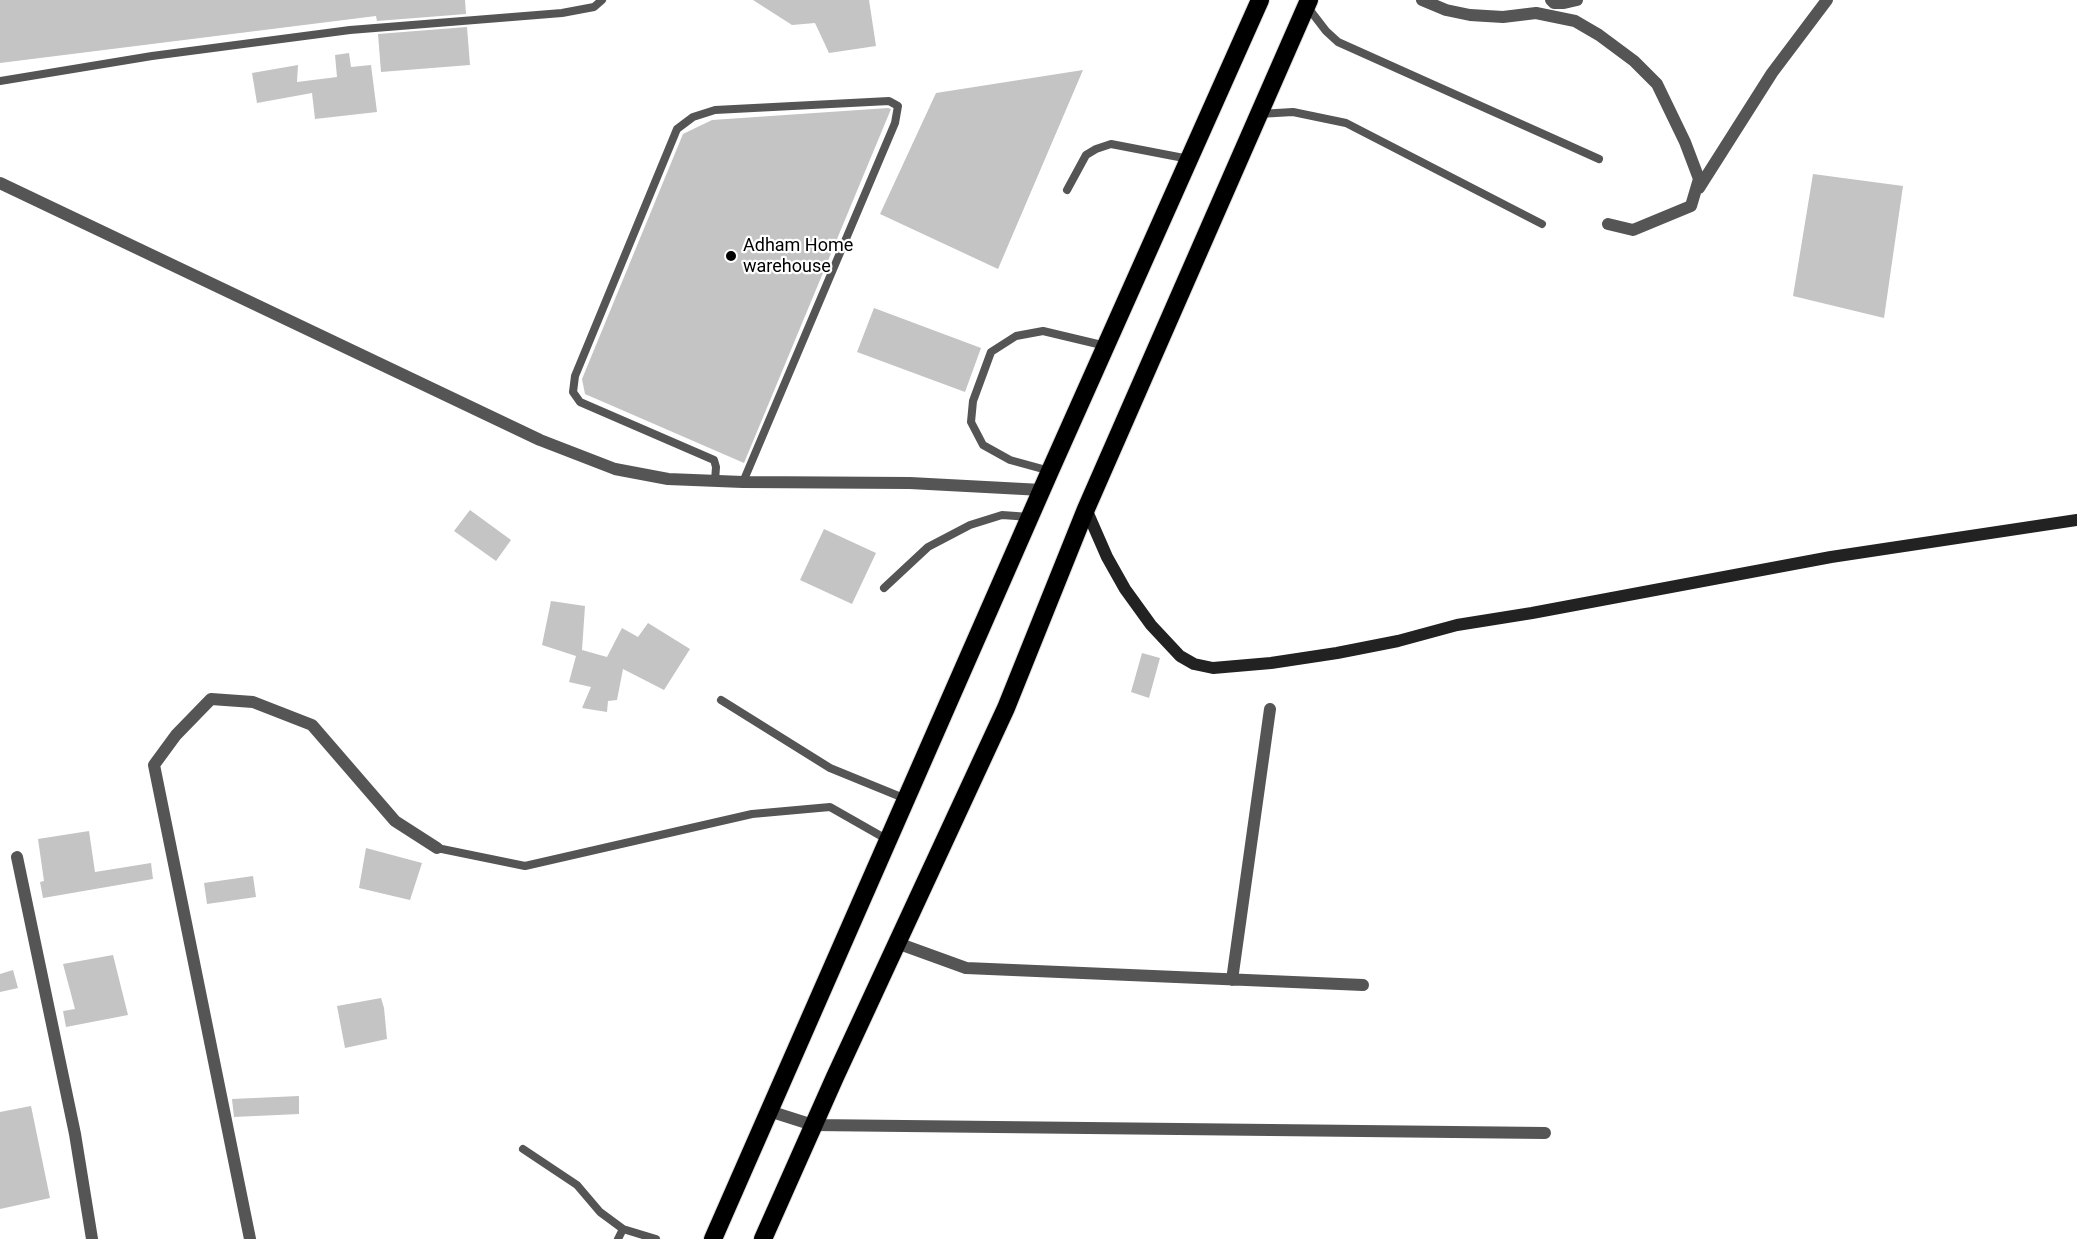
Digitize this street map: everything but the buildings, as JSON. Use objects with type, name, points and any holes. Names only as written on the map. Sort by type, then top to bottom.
[{"type":"highway","points":[[713,1239],[1050,471],[1260,0]]},
{"type":"highway","points":[[763,1239],[813,1125],[1006,708],[1086,509],[1307,3]]},
{"type":"street","points":[[1422,0],[1446,10],[1470,15],[1503,17],[1536,13],[1575,21],[1599,35],[1634,61],[1657,84],[1685,142],[1699,179],[1691,206],[1633,230],[1608,224]]},
{"type":"street","points":[[1551,0],[1554,3],[1577,0]]},
{"type":"street","points":[[1694,197],[1772,73],[1827,0]]},
{"type":"street","points":[[0,183],[561,449],[615,469],[668,479],[910,483],[1042,490]]},
{"type":"street","points":[[1086,509],[1116,573],[1151,625],[1180,656],[1194,664],[1213,668],[1271,663],[1337,653],[1398,641],[1457,625],[1820,559],[2077,520]]},
{"type":"street","points":[[250,1239],[154,765],[176,735],[212,699],[253,702],[312,725],[395,821],[437,848]]},
{"type":"street","points":[[1232,980],[1270,709]]},
{"type":"street","points":[[17,857],[75,1134],[92,1239]]},
{"type":"street","points":[[897,943],[966,968],[1363,985]]},
{"type":"street","points":[[769,1111],[813,1125],[1545,1133]]},
{"type":"lane","points":[[0,81],[152,56],[350,30],[561,13],[594,7],[602,0]]},
{"type":"lane","points":[[1307,3],[1326,31],[1338,42],[1599,159]]},
{"type":"lane","points":[[715,481],[714,460],[580,402],[573,392],[575,376],[677,129],[693,117],[715,110],[889,100],[898,106],[895,123],[743,482]]},
{"type":"lane","points":[[1259,114],[1293,112],[1346,123],[1542,224]]},
{"type":"lane","points":[[1066,190],[1086,155],[1111,144],[1189,159]]},
{"type":"lane","points":[[1050,471],[1010,460],[983,445],[971,422],[973,401],[991,352],[1016,336],[1043,331],[1106,346]]},
{"type":"lane","points":[[884,588],[928,547],[970,525],[1002,515],[1030,517]]},
{"type":"lane","points":[[721,700],[830,768],[906,799]]},
{"type":"lane","points":[[437,848],[525,866],[752,814],[830,807],[888,840]]},
{"type":"lane","points":[[523,1149],[577,1185],[600,1212],[623,1229],[656,1239]]},
{"type":"lane","points":[[618,1239],[623,1229]]},
{"type":"place","name":"Adham Home warehouse","points":[[731,256]]}]
